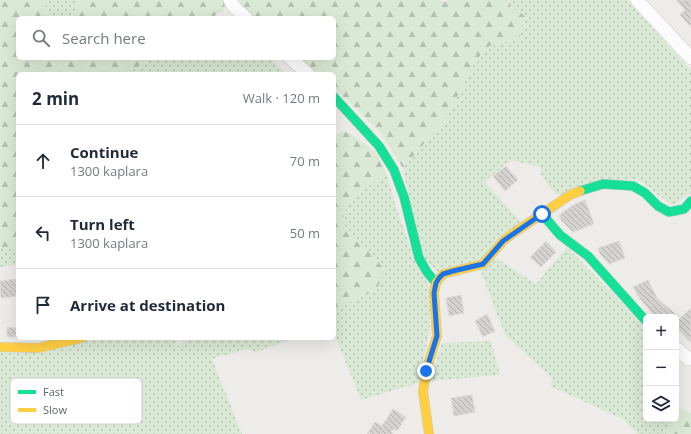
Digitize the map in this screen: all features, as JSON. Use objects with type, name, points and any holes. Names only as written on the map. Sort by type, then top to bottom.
[{"type":"street","points":[[230,0],[234,7],[244,16]]},
{"type":"street","points":[[637,0],[691,58]]},
{"type":"street","points":[[292,60],[306,72]]},
{"type":"street","points":[[336,99],[379,146],[394,170],[404,197],[419,258],[427,272],[436,283]]},
{"type":"street","points":[[429,434],[423,392],[426,371],[437,336],[434,293],[436,283],[443,274],[483,264],[503,241],[570,195],[587,188],[603,184],[633,186],[645,192],[658,206],[669,212],[684,209],[691,202]]},
{"type":"street","points":[[542,214],[560,234],[593,261],[643,317]]},
{"type":"street","points":[[0,347],[38,348],[72,340]]},
{"type":"street","points":[[678,350],[689,359]]},
{"type":"green space","points":[[0,0],[45,0],[48,16],[16,16],[16,60],[149,60],[129,72],[16,72],[16,250],[0,248]]},
{"type":"green space","points":[[45,0],[80,0],[73,14],[74,16],[48,16]]},
{"type":"green space","points":[[80,0],[225,0],[224,11],[214,16],[74,16],[73,14]]},
{"type":"green space","points":[[240,0],[440,0],[443,2],[451,0],[510,0],[511,8],[525,16],[519,39],[489,46],[475,61],[447,117],[403,168],[379,131],[336,90],[336,72],[316,72],[301,60],[336,60],[336,16],[253,16],[239,4]]},
{"type":"green space","points":[[510,0],[627,0],[691,70],[691,193],[673,206],[637,179],[556,195],[541,175],[540,167],[510,160],[485,182],[521,222],[482,259],[437,272],[422,256],[403,168],[447,117],[475,61],[489,46],[519,39]]},
{"type":"green space","points":[[149,60],[272,60],[284,72],[129,72]]},
{"type":"green space","points":[[343,131],[351,134],[376,152],[386,172],[348,203],[342,222],[386,271],[376,290],[336,309],[336,135]]},
{"type":"green space","points":[[386,172],[398,213],[414,258],[430,288],[430,329],[419,383],[361,400],[336,339],[336,297],[342,223],[348,203]]},
{"type":"green space","points":[[567,247],[643,324],[643,422],[670,422],[666,434],[637,434],[623,419],[550,386],[552,378],[505,335],[480,270],[496,258],[536,284]]},
{"type":"green space","points":[[0,248],[16,250],[16,264],[0,267]]},
{"type":"green space","points":[[87,340],[175,340],[176,347],[187,340],[289,340],[256,352],[246,349],[212,359],[242,434],[0,434],[0,352],[39,353]]},
{"type":"green space","points":[[491,341],[500,375],[430,381],[442,343]]},
{"type":"green space","points":[[679,408],[691,413],[691,434],[666,434],[670,422],[679,422]]},
{"type":"building","points":[[676,0],[691,0],[691,27],[680,15],[685,10]]},
{"type":"building","points":[[506,166],[518,180],[505,191],[493,176]]},
{"type":"building","points":[[585,200],[594,224],[573,232],[561,220],[559,215],[575,204]]},
{"type":"building","points":[[546,241],[556,252],[541,267],[530,257]]},
{"type":"building","points":[[619,241],[625,258],[609,264],[600,254],[598,248]]},
{"type":"building","points":[[16,279],[16,296],[1,298],[0,281]]},
{"type":"building","points":[[648,280],[657,298],[676,314],[653,314],[638,296],[633,287]]},
{"type":"building","points":[[461,295],[464,313],[449,316],[446,298]]},
{"type":"building","points":[[691,308],[691,343],[679,330],[679,319]]},
{"type":"building","points":[[487,314],[495,331],[483,337],[475,321]]},
{"type":"building","points":[[7,327],[16,328],[16,337],[7,337]]},
{"type":"building","points":[[472,395],[475,412],[454,416],[451,398]]},
{"type":"building","points":[[393,409],[406,417],[397,431],[393,429],[391,432],[394,434],[367,434],[375,422],[382,426]]},
{"type":"traffic: fast","points":[[336,99],[379,146],[394,170],[404,197],[419,258],[427,272],[436,283]]},
{"type":"traffic: fast","points":[[580,191],[603,184],[633,186],[645,193],[658,206],[669,212],[684,209],[691,201]]},
{"type":"traffic: fast","points":[[542,214],[560,235],[588,256],[643,318]]},
{"type":"traffic: slow","points":[[429,434],[423,392],[426,371],[437,336],[434,293],[436,283],[443,274],[483,264],[503,241],[512,234],[570,195],[580,191]]},
{"type":"traffic: slow","points":[[0,347],[38,348],[72,340]]},
{"type":"route","points":[[426,371],[437,336],[434,293],[436,283],[439,278],[443,274],[483,264],[496,251],[503,241],[542,214]]}]
